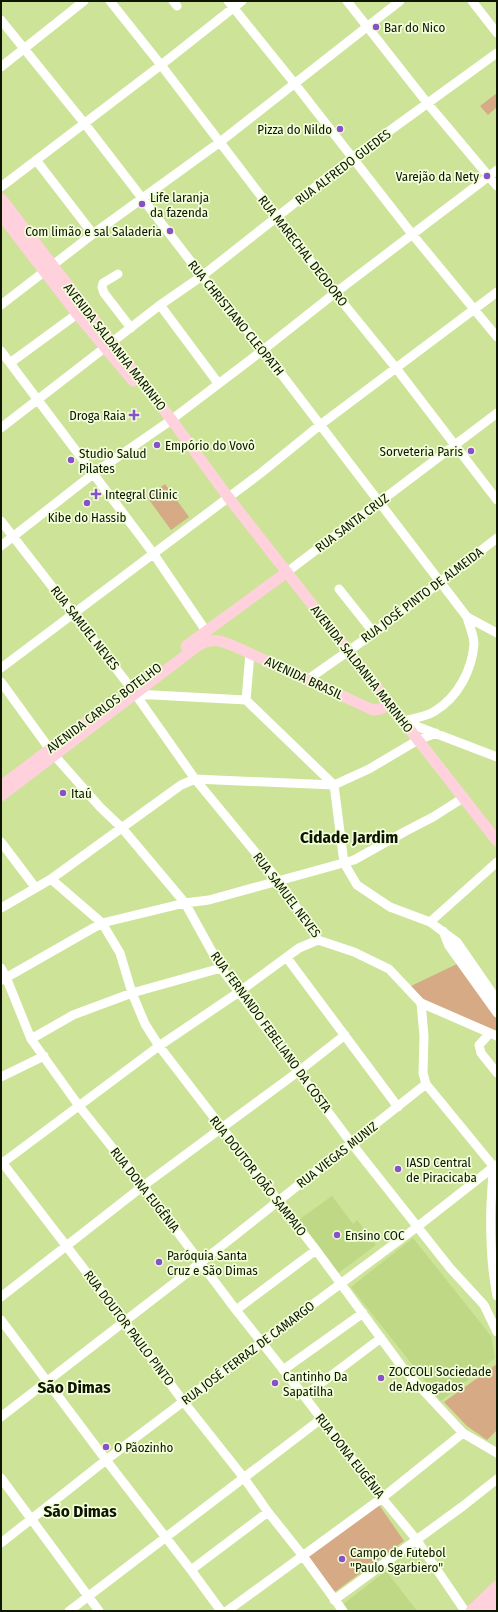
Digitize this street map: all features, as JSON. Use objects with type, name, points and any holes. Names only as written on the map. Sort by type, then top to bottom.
[{"type":"main road","name":"AVENIDA SALDANHA MARINHO","points":[[1,198],[49,269],[77,314],[109,345]]},
{"type":"main road","name":"AVENIDA SALDANHA MARINHO","points":[[1,214],[49,269],[497,840]]},
{"type":"main road","name":"RUA SANTA CRUZ","points":[[210,628],[287,572]]},
{"type":"main road","points":[[210,628],[218,641]]},
{"type":"main road","points":[[199,646],[210,628]]},
{"type":"main road","name":"AVENIDA CARLOS BOTELHO","points":[[1,786],[52,752],[133,691],[210,628]]},
{"type":"main road","points":[[199,646],[210,640],[218,641]]},
{"type":"main road","name":"AVENIDA BRASIL","points":[[218,641],[250,653],[373,710],[380,709],[390,704]]},
{"type":"main road","name":"AVENIDA CARLOS BOTELHO","points":[[133,691],[199,646]]},
{"type":"main road","name":"AVENIDA CARLOS BOTELHO","points":[[1,796],[52,752]]},
{"type":"main road","points":[[471,1611],[497,1586]]},
{"type":"main road","points":[[486,1611],[497,1600]]},
{"type":"street","points":[[1,67],[84,1]]},
{"type":"street","name":"RUA MARECHAL DEODORO","points":[[110,1],[497,500]]},
{"type":"street","points":[[1,187],[161,65],[231,4],[242,1]]},
{"type":"street","points":[[347,1],[428,104],[493,173],[497,186]]},
{"type":"street","points":[[1,305],[93,234],[220,142],[400,1]]},
{"type":"street","points":[[472,1],[497,33]]},
{"type":"street","points":[[231,4],[412,234],[497,337]]},
{"type":"street","name":"RUA CHRISTIANO CLEOPATH","points":[[1,20],[85,124],[202,276],[263,350],[467,618]]},
{"type":"street","name":"RUA ALFREDO GUEDES","points":[[1,428],[160,305],[202,276],[352,158],[497,54]]},
{"type":"street","points":[[36,160],[93,234]]},
{"type":"street","points":[[1,546],[93,474],[169,421],[263,350],[335,292],[493,173]]},
{"type":"street","points":[[118,274],[103,283],[102,287],[104,293],[131,328]]},
{"type":"street","points":[[1,668],[228,496],[261,473],[320,425],[497,292]]},
{"type":"street","points":[[160,305],[218,383]]},
{"type":"street","points":[[10,363],[77,314]]},
{"type":"street","points":[[1,351],[210,628]]},
{"type":"street","name":"RUA SANTA CRUZ","points":[[287,572],[497,413]]},
{"type":"street","name":"RUA SAMUEL NEVES","points":[[1,521],[133,691],[195,779],[279,881],[318,940],[354,952],[389,969],[421,1003]]},
{"type":"street","name":"RUA JOSÉ PINTO DE ALMEIDA","points":[[307,680],[374,633],[497,538]]},
{"type":"street","points":[[339,589],[374,633]]},
{"type":"street","points":[[467,618],[497,633]]},
{"type":"street","points":[[403,721],[422,717],[434,712],[456,692],[469,671],[474,643],[467,618]]},
{"type":"street","points":[[246,700],[250,653]]},
{"type":"street","name":"RUA FERNANDO FEBELIANO DA COSTA","points":[[1,682],[52,752],[100,807],[122,828],[185,904],[221,968],[352,1144],[450,1268],[484,1305]]},
{"type":"street","points":[[133,691],[246,700],[334,785],[344,863],[357,885],[390,906],[430,922],[458,942],[496,1007]]},
{"type":"street","points":[[403,721],[497,757]]},
{"type":"street","points":[[1,908],[51,879],[181,785],[195,779],[334,785],[369,770],[418,740],[436,734]]},
{"type":"street","points":[[4,979],[102,923],[209,900],[354,860],[434,817],[463,798]]},
{"type":"street","points":[[1,842],[35,887]]},
{"type":"street","points":[[430,922],[497,862]]},
{"type":"street","name":"RUA DOUTOR JOÃO SAMPAIO","points":[[51,879],[102,923],[120,953],[132,993],[145,1024],[159,1046],[316,1250],[405,1371],[464,1432],[497,1453]]},
{"type":"street","points":[[2,1162],[159,1046],[239,992],[300,948],[318,940]]},
{"type":"street","points":[[287,958],[398,1107]]},
{"type":"street","name":"RUA DONA EUGÊNIA","points":[[1,968],[4,979],[31,1039],[79,1106],[143,1186],[236,1310],[382,1498],[416,1539],[465,1611]]},
{"type":"street","points":[[31,1039],[72,1015],[132,993],[221,968]]},
{"type":"street","points":[[493,1035],[421,1003],[424,1036],[423,1073],[426,1084],[496,1166],[492,1177],[490,1231],[497,1296]]},
{"type":"street","points":[[1,1297],[143,1186],[299,1072],[345,1035]]},
{"type":"street","points":[[493,1035],[479,1045],[481,1052],[497,1073]]},
{"type":"street","points":[[1,1078],[44,1056]]},
{"type":"street","name":"RUA VIEGAS MUNIZ","points":[[1,1417],[352,1144],[426,1084]]},
{"type":"street","name":"RUA DOUTOR PAULO PINTO","points":[[2,1162],[244,1478],[343,1611]]},
{"type":"street","name":"RUA JOSÉ FERRAZ DE CAMARGO","points":[[1,1543],[106,1460],[496,1166]]},
{"type":"street","points":[[236,1310],[316,1250]]},
{"type":"street","points":[[495,1284],[492,1298],[484,1305],[497,1332]]},
{"type":"street","points":[[283,1370],[363,1313]]},
{"type":"street","points":[[1,1320],[106,1460],[192,1570],[221,1611]]},
{"type":"street","points":[[304,1396],[381,1338]]},
{"type":"street","points":[[69,1611],[321,1419]]},
{"type":"street","points":[[227,1611],[382,1498],[464,1432]]},
{"type":"street","points":[[1,1478],[99,1611]]},
{"type":"street","points":[[334,1600],[416,1539],[464,1506],[497,1479]]},
{"type":"street","points":[[192,1570],[268,1512]]},
{"type":"shaded area","points":[[497,93],[497,107],[488,115],[480,106]]},
{"type":"shaded area","points":[[165,484],[189,517],[171,530],[147,497]]},
{"type":"shaded area","points":[[457,964],[497,1019],[497,1032],[424,1001],[411,986]]},
{"type":"shaded area","name":"Ensino COC","points":[[332,1196],[353,1224],[357,1220],[376,1245],[337,1274],[297,1221]]},
{"type":"shaded area","points":[[413,1238],[491,1336],[495,1358],[441,1401],[351,1287]]},
{"type":"shaded area","points":[[497,1364],[497,1430],[487,1440],[467,1426],[444,1402]]},
{"type":"shaded area","points":[[379,1505],[404,1541],[332,1594],[306,1557]]},
{"type":"shaded area","points":[[386,1571],[417,1611],[347,1611],[342,1605]]},
{"type":"place","name":"Bar do Nico","points":[[376,27]]},
{"type":"place","name":"Pizza do Nildo","points":[[340,129]]},
{"type":"place","name":"Varejão da Nety","points":[[487,176]]},
{"type":"place","name":"Life laranja da fazenda","points":[[142,204]]},
{"type":"place","name":"Com limão e sal Saladeria","points":[[170,231]]},
{"type":"place","name":"Droga Raia","points":[[134,415]]},
{"type":"place","name":"Empório do Vovô","points":[[157,445]]},
{"type":"place","name":"Sorveteria Paris","points":[[471,451]]},
{"type":"place","name":"Studio Salud Pilates","points":[[71,460]]},
{"type":"place","name":"Integral Clinic","points":[[96,494]]},
{"type":"place","name":"Kibe do Hassib","points":[[87,503]]},
{"type":"place","name":"Itaú","points":[[63,793]]},
{"type":"place","name":"IASD Central de Piracicaba","points":[[398,1169]]},
{"type":"place","name":"Ensino COC","points":[[337,1235]]},
{"type":"place","name":"Paróquia Santa Cruz e São Dimas","points":[[159,1262]]},
{"type":"place","name":"ZOCCOLI Sociedade de Advogados","points":[[381,1378]]},
{"type":"place","name":"Cantinho Da Sapatilha","points":[[275,1383]]},
{"type":"place","name":"O Pãozinho","points":[[106,1447]]},
{"type":"place","name":"Campo de Futebol \"Paulo Sgarbiero\"","points":[[342,1559]]},
{"type":"district","name":"Cidade Jardim","points":[[349,837]]},
{"type":"district","name":"São Dimas","points":[[74,1387]]},
{"type":"district","name":"São Dimas","points":[[80,1511]]}]
